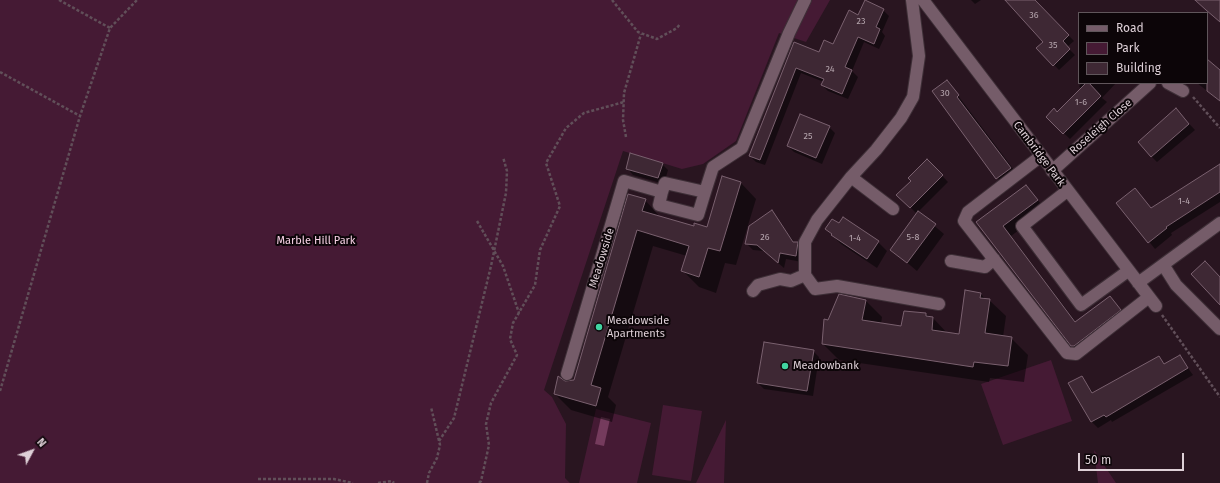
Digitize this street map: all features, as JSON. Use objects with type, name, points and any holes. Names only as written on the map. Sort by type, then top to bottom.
[{"type":"street","points":[[705,192],[665,183],[659,205],[698,215],[713,167],[742,148],[789,33],[806,0]]},
{"type":"street","points":[[912,0],[919,56],[913,97],[901,118],[817,220],[805,242],[804,269],[815,289],[837,286],[939,304]]},
{"type":"street","name":"Cambridge Park","points":[[923,0],[1128,271],[1153,301]]},
{"type":"street","name":"Roseleigh Close","points":[[1052,171],[1149,84]]},
{"type":"street","points":[[1170,84],[1183,91]]},
{"type":"street","points":[[1041,156],[968,212],[964,221],[1067,353],[1076,354],[1153,301]]},
{"type":"street","points":[[851,177],[893,208]]},
{"type":"street","name":"Meadowside","points":[[567,374],[624,181],[662,192]]},
{"type":"street","points":[[1067,191],[1022,226],[1081,305],[1128,271]]},
{"type":"street","points":[[1138,283],[1164,266],[1220,223]]},
{"type":"street","points":[[951,262],[984,266],[994,259]]},
{"type":"street","points":[[1164,266],[1176,285],[1220,329]]},
{"type":"street","points":[[753,291],[758,285],[780,279],[792,281],[804,269]]},
{"type":"path","points":[[59,0],[110,28]]},
{"type":"path","points":[[0,392],[80,116],[110,28],[137,0]]},
{"type":"path","points":[[612,0],[638,32],[642,34],[657,39],[677,28],[680,24]]},
{"type":"path","points":[[626,137],[623,120],[624,93],[642,34]]},
{"type":"path","points":[[0,72],[80,116]]},
{"type":"path","points":[[1183,91],[1194,98],[1220,128]]},
{"type":"path","points":[[479,483],[482,481],[489,445],[486,424],[491,403],[517,355],[510,339],[513,323],[536,285],[540,250],[560,206],[546,163],[566,128],[584,113],[624,102]]},
{"type":"path","points":[[440,441],[454,418],[494,248],[506,192],[507,171],[503,157]]},
{"type":"path","points":[[476,221],[504,266],[519,313]]},
{"type":"path","points":[[1153,301],[1220,397]]},
{"type":"path","points":[[427,483],[429,473],[437,458],[440,445],[431,407]]},
{"type":"path","points":[[258,479],[334,479],[354,483]]},
{"type":"path","points":[[378,483],[392,481],[394,483]]},
{"type":"green space","name":"Marble Hill Park","points":[[0,0],[830,0],[806,42],[779,33],[736,141],[703,164],[682,169],[623,151],[544,390],[552,397],[566,424],[565,478],[570,483],[0,483]]},
{"type":"green space","points":[[1051,360],[1072,421],[1003,445],[981,384]]},
{"type":"green space","points":[[663,405],[702,411],[691,481],[652,475]]},
{"type":"green space","points":[[596,409],[651,423],[637,483],[579,483]]},
{"type":"green space","points":[[726,420],[724,483],[696,483]]},
{"type":"green space","points":[[1094,450],[1116,483],[1098,483]]},
{"type":"shaded area","points":[[601,417],[610,419],[604,446],[595,444]]},
{"type":"building","points":[[865,0],[884,9],[876,27],[880,29],[874,44],[858,37],[845,67],[852,70],[842,94],[821,85],[824,79],[796,68],[760,160],[749,156],[794,42],[819,52],[824,40],[833,44],[849,10],[858,15]]},
{"type":"building","points":[[1005,0],[1035,0],[1069,35],[1063,41],[1070,49],[1053,66],[1036,48],[1043,42]]},
{"type":"building","points":[[1195,0],[1220,0],[1220,22],[1206,10]]},
{"type":"building","points":[[1208,60],[1220,70],[1220,101],[1207,91]]},
{"type":"building","points":[[947,80],[959,95],[957,97],[1011,168],[996,179],[932,91]]},
{"type":"building","points":[[1085,84],[1090,84],[1101,96],[1063,134],[1046,117],[1054,108],[1057,112]]},
{"type":"building","points":[[1176,108],[1189,124],[1151,157],[1138,142]]},
{"type":"building","points":[[800,114],[830,126],[816,158],[787,146]]},
{"type":"building","points":[[630,153],[663,163],[658,178],[626,169]]},
{"type":"building","points":[[927,159],[943,175],[910,208],[896,195],[911,181],[908,178]]},
{"type":"building","points":[[1220,164],[1220,192],[1166,227],[1167,228],[1148,243],[1116,203],[1135,188],[1151,208]]},
{"type":"building","name":"Meadowside Apartments","points":[[722,176],[741,182],[720,251],[708,248],[699,277],[681,271],[689,246],[637,230],[591,385],[601,388],[596,406],[554,394],[558,376],[565,381],[574,380],[628,194],[646,199],[642,211],[694,226],[694,223],[707,227]]},
{"type":"building","points":[[1026,185],[1038,200],[1003,226],[1075,322],[1110,296],[1121,310],[1074,346],[1071,346],[976,222]]},
{"type":"building","points":[[772,210],[793,242],[798,242],[796,256],[780,253],[778,263],[757,245],[745,244],[749,226]]},
{"type":"building","points":[[918,211],[936,224],[907,263],[890,250]]},
{"type":"building","points":[[843,217],[879,241],[867,259],[831,235],[832,234],[825,229],[832,219],[839,223]]},
{"type":"building","points":[[1205,261],[1220,277],[1220,305],[1191,274]]},
{"type":"building","points":[[965,290],[981,293],[980,298],[990,299],[985,333],[1012,337],[1008,366],[974,362],[973,367],[822,344],[824,319],[828,320],[839,294],[866,300],[862,320],[901,326],[904,311],[926,313],[926,316],[933,317],[932,330],[959,334]]},
{"type":"building","name":"Meadowbank","points":[[764,342],[814,350],[807,391],[757,383]]},
{"type":"building","points":[[1180,355],[1188,368],[1106,417],[1104,415],[1091,422],[1068,383],[1082,376],[1092,393],[1159,356],[1164,364]]},
{"type":"place","name":"Meadowside Apartments","points":[[599,327]]},
{"type":"place","name":"Meadowbank","points":[[785,366]]}]
